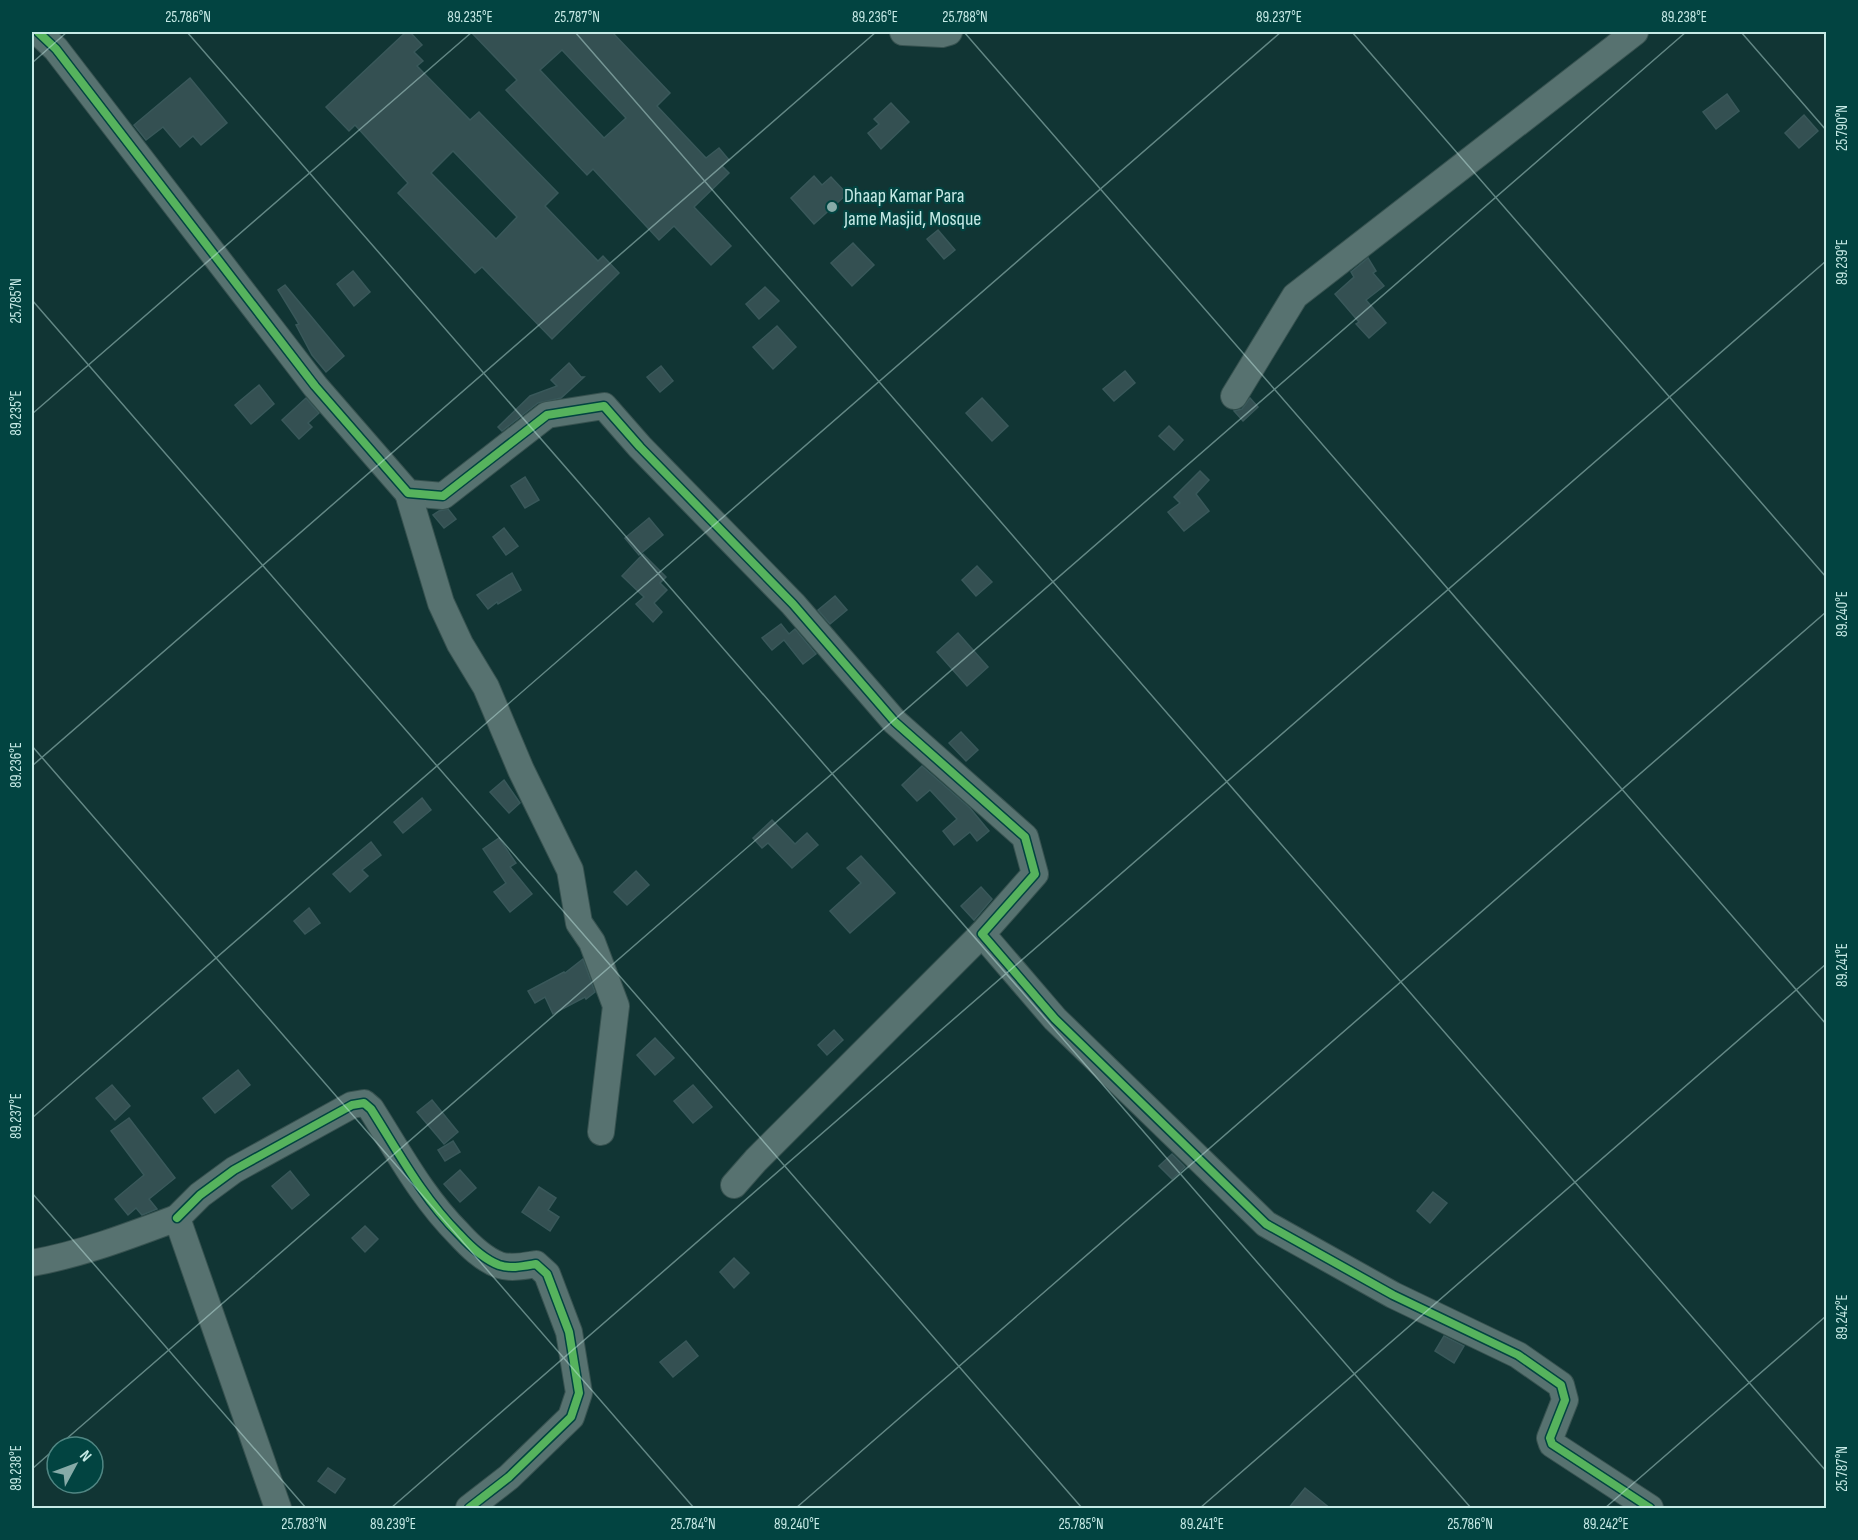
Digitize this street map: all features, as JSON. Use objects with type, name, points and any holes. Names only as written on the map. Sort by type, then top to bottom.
[{"type":"street","points":[[38,32],[56,49],[315,386],[408,493],[441,603],[460,644],[486,687],[521,770],[570,870],[579,923],[592,942],[616,1006],[601,1132]]},
{"type":"street","points":[[903,32],[942,34],[949,32]]},
{"type":"street","points":[[1234,396],[1295,296],[1635,32]]},
{"type":"street","points":[[408,493],[443,496],[547,415],[604,406],[640,447],[793,604],[896,722],[1025,837],[1035,874],[981,934],[756,1160],[734,1185]]},
{"type":"street","points":[[981,934],[1055,1019],[1266,1224],[1394,1295],[1518,1355],[1561,1385],[1565,1400],[1550,1438],[1552,1444],[1650,1509]]},
{"type":"street","points":[[32,1263],[60,1258],[177,1218],[200,1195],[234,1170],[352,1105],[364,1102],[371,1109],[426,1198],[474,1251],[500,1265],[518,1267],[536,1264],[547,1274],[569,1332],[579,1393],[571,1417],[509,1477],[469,1509]]},
{"type":"street","points":[[177,1218],[279,1509]]},
{"type":"building","points":[[406,32],[410,32],[422,45],[414,52],[423,61],[417,66],[470,120],[479,112],[558,193],[545,206],[598,261],[603,256],[619,273],[552,339],[482,267],[475,273],[398,193],[408,183],[355,125],[349,131],[326,107]],"holes":[[[453,151],[517,217],[496,239],[431,173]]]},
{"type":"building","points":[[471,32],[612,32],[670,93],[657,106],[706,158],[719,148],[729,160],[722,166],[729,173],[694,207],[731,246],[711,265],[674,226],[659,240],[593,169],[587,175],[506,90],[517,80]],"holes":[[[562,50],[626,118],[604,138],[540,70]]]},
{"type":"building","points":[[190,78],[227,123],[201,145],[193,136],[180,147],[163,127],[146,140],[134,125]]},
{"type":"building","points":[[1727,94],[1739,111],[1716,129],[1703,112]]},
{"type":"building","points":[[891,103],[909,122],[881,149],[868,133],[879,124],[874,119]]},
{"type":"building","points":[[1804,115],[1818,131],[1799,148],[1785,133]]},
{"type":"building","points":[[814,176],[822,185],[831,177],[847,194],[814,224],[791,198]]},
{"type":"building","points":[[938,230],[955,250],[944,259],[927,239]]},
{"type":"building","points":[[853,243],[874,265],[852,286],[831,263]]},
{"type":"building","points":[[1368,258],[1376,271],[1373,273],[1384,286],[1366,300],[1386,323],[1369,338],[1356,324],[1359,322],[1335,294],[1354,277],[1351,272]]},
{"type":"building","points":[[353,271],[370,292],[354,306],[337,284]]},
{"type":"building","points":[[285,285],[344,356],[326,372],[312,355],[296,325],[299,324],[278,290]]},
{"type":"building","points":[[765,287],[779,301],[759,319],[746,304]]},
{"type":"building","points":[[777,326],[796,347],[773,369],[753,347]]},
{"type":"building","points":[[569,363],[581,377],[584,377],[561,398],[538,403],[502,431],[498,427],[530,396],[557,386],[551,380]]},
{"type":"building","points":[[661,366],[673,381],[660,392],[647,377]]},
{"type":"building","points":[[1125,371],[1135,383],[1114,401],[1103,389]]},
{"type":"building","points":[[259,385],[274,404],[251,424],[235,405]]},
{"type":"building","points":[[306,398],[319,413],[308,423],[312,427],[299,439],[282,420]]},
{"type":"building","points":[[982,398],[1008,426],[992,441],[966,413]]},
{"type":"building","points":[[1250,398],[1258,407],[1243,421],[1234,411],[1242,409]]},
{"type":"building","points":[[1169,426],[1183,440],[1174,450],[1159,436]]},
{"type":"building","points":[[1200,471],[1209,480],[1196,494],[1209,511],[1184,531],[1168,512],[1180,503],[1174,497]]},
{"type":"building","points":[[525,477],[539,500],[525,508],[511,486]]},
{"type":"building","points":[[448,509],[456,519],[444,528],[433,515]]},
{"type":"building","points":[[649,518],[663,535],[639,555],[625,538]]},
{"type":"building","points":[[504,528],[518,546],[506,555],[493,537]]},
{"type":"building","points":[[643,554],[666,577],[660,583],[667,590],[654,603],[662,612],[653,622],[636,604],[644,597],[622,576]]},
{"type":"building","points":[[977,566],[992,582],[976,596],[962,580]]},
{"type":"building","points":[[512,573],[521,590],[488,609],[477,595]]},
{"type":"building","points":[[835,596],[847,610],[830,624],[818,610]]},
{"type":"building","points":[[781,624],[789,634],[795,629],[816,654],[803,664],[784,640],[772,650],[762,638]]},
{"type":"building","points":[[958,633],[988,667],[967,686],[937,652]]},
{"type":"building","points":[[961,732],[978,750],[966,761],[949,743]]},
{"type":"building","points":[[922,766],[970,808],[989,831],[977,841],[970,832],[954,845],[943,831],[957,819],[930,790],[917,801],[902,785]]},
{"type":"building","points":[[504,780],[520,803],[509,813],[490,792]]},
{"type":"building","points":[[422,798],[431,810],[403,833],[394,822]]},
{"type":"building","points":[[772,820],[795,844],[807,833],[818,845],[792,868],[768,843],[762,848],[753,838]]},
{"type":"building","points":[[499,838],[516,863],[510,867],[532,894],[510,912],[494,892],[506,883],[483,849]]},
{"type":"building","points":[[371,842],[381,855],[362,870],[368,876],[350,892],[333,874]]},
{"type":"building","points":[[861,856],[895,893],[850,933],[830,911],[861,883],[847,868]]},
{"type":"building","points":[[636,871],[649,885],[627,905],[614,892]]},
{"type":"building","points":[[981,887],[992,899],[974,920],[961,906]]},
{"type":"building","points":[[309,908],[320,923],[305,934],[294,921]]},
{"type":"building","points":[[583,959],[595,992],[586,999],[585,997],[553,1014],[545,997],[535,1003],[528,991],[565,973]]},
{"type":"building","points":[[834,1030],[843,1040],[827,1055],[818,1045]]},
{"type":"building","points":[[655,1038],[674,1058],[655,1075],[637,1055]]},
{"type":"building","points":[[238,1070],[250,1085],[215,1113],[203,1098]]},
{"type":"building","points":[[112,1085],[130,1106],[115,1120],[96,1098]]},
{"type":"building","points":[[693,1085],[712,1107],[693,1123],[674,1101]]},
{"type":"building","points":[[432,1100],[458,1132],[444,1144],[417,1112]]},
{"type":"building","points":[[129,1118],[175,1178],[149,1199],[157,1209],[142,1215],[136,1208],[128,1215],[115,1199],[144,1175],[111,1131]]},
{"type":"building","points":[[453,1141],[460,1152],[445,1161],[438,1150]]},
{"type":"building","points":[[1172,1154],[1185,1167],[1172,1179],[1159,1166]]},
{"type":"building","points":[[460,1170],[476,1188],[460,1202],[444,1184]]},
{"type":"building","points":[[290,1171],[309,1195],[292,1209],[272,1186]]},
{"type":"building","points":[[539,1187],[556,1198],[548,1210],[559,1217],[550,1231],[522,1212]]},
{"type":"building","points":[[1433,1192],[1447,1203],[1430,1223],[1417,1211]]},
{"type":"building","points":[[365,1226],[378,1239],[365,1252],[352,1238]]},
{"type":"building","points":[[734,1258],[749,1273],[734,1288],[720,1272]]},
{"type":"building","points":[[1444,1336],[1464,1346],[1454,1363],[1435,1351]]},
{"type":"building","points":[[686,1341],[698,1356],[673,1377],[660,1362]]},
{"type":"building","points":[[328,1468],[345,1479],[335,1493],[318,1481]]},
{"type":"building","points":[[1305,1488],[1331,1509],[1288,1509]]},
{"type":"cycle path","points":[[38,32],[56,49],[315,386],[408,493],[443,496],[547,415],[604,406],[640,447],[793,604],[895,722],[1025,837],[1035,874],[982,934],[1055,1019],[1266,1224],[1393,1295],[1518,1355],[1561,1385],[1565,1400],[1550,1438],[1552,1444],[1650,1508]]},
{"type":"cycle path","points":[[177,1218],[200,1195],[234,1170],[352,1105],[364,1103],[371,1109],[434,1205],[472,1248],[499,1265],[513,1267],[536,1264],[547,1274],[569,1332],[579,1393],[571,1417],[509,1477],[469,1508]]},
{"type":"place","name":"Dhaap Kamar Para Jame Masjid, Mosque","points":[[832,207]]}]
